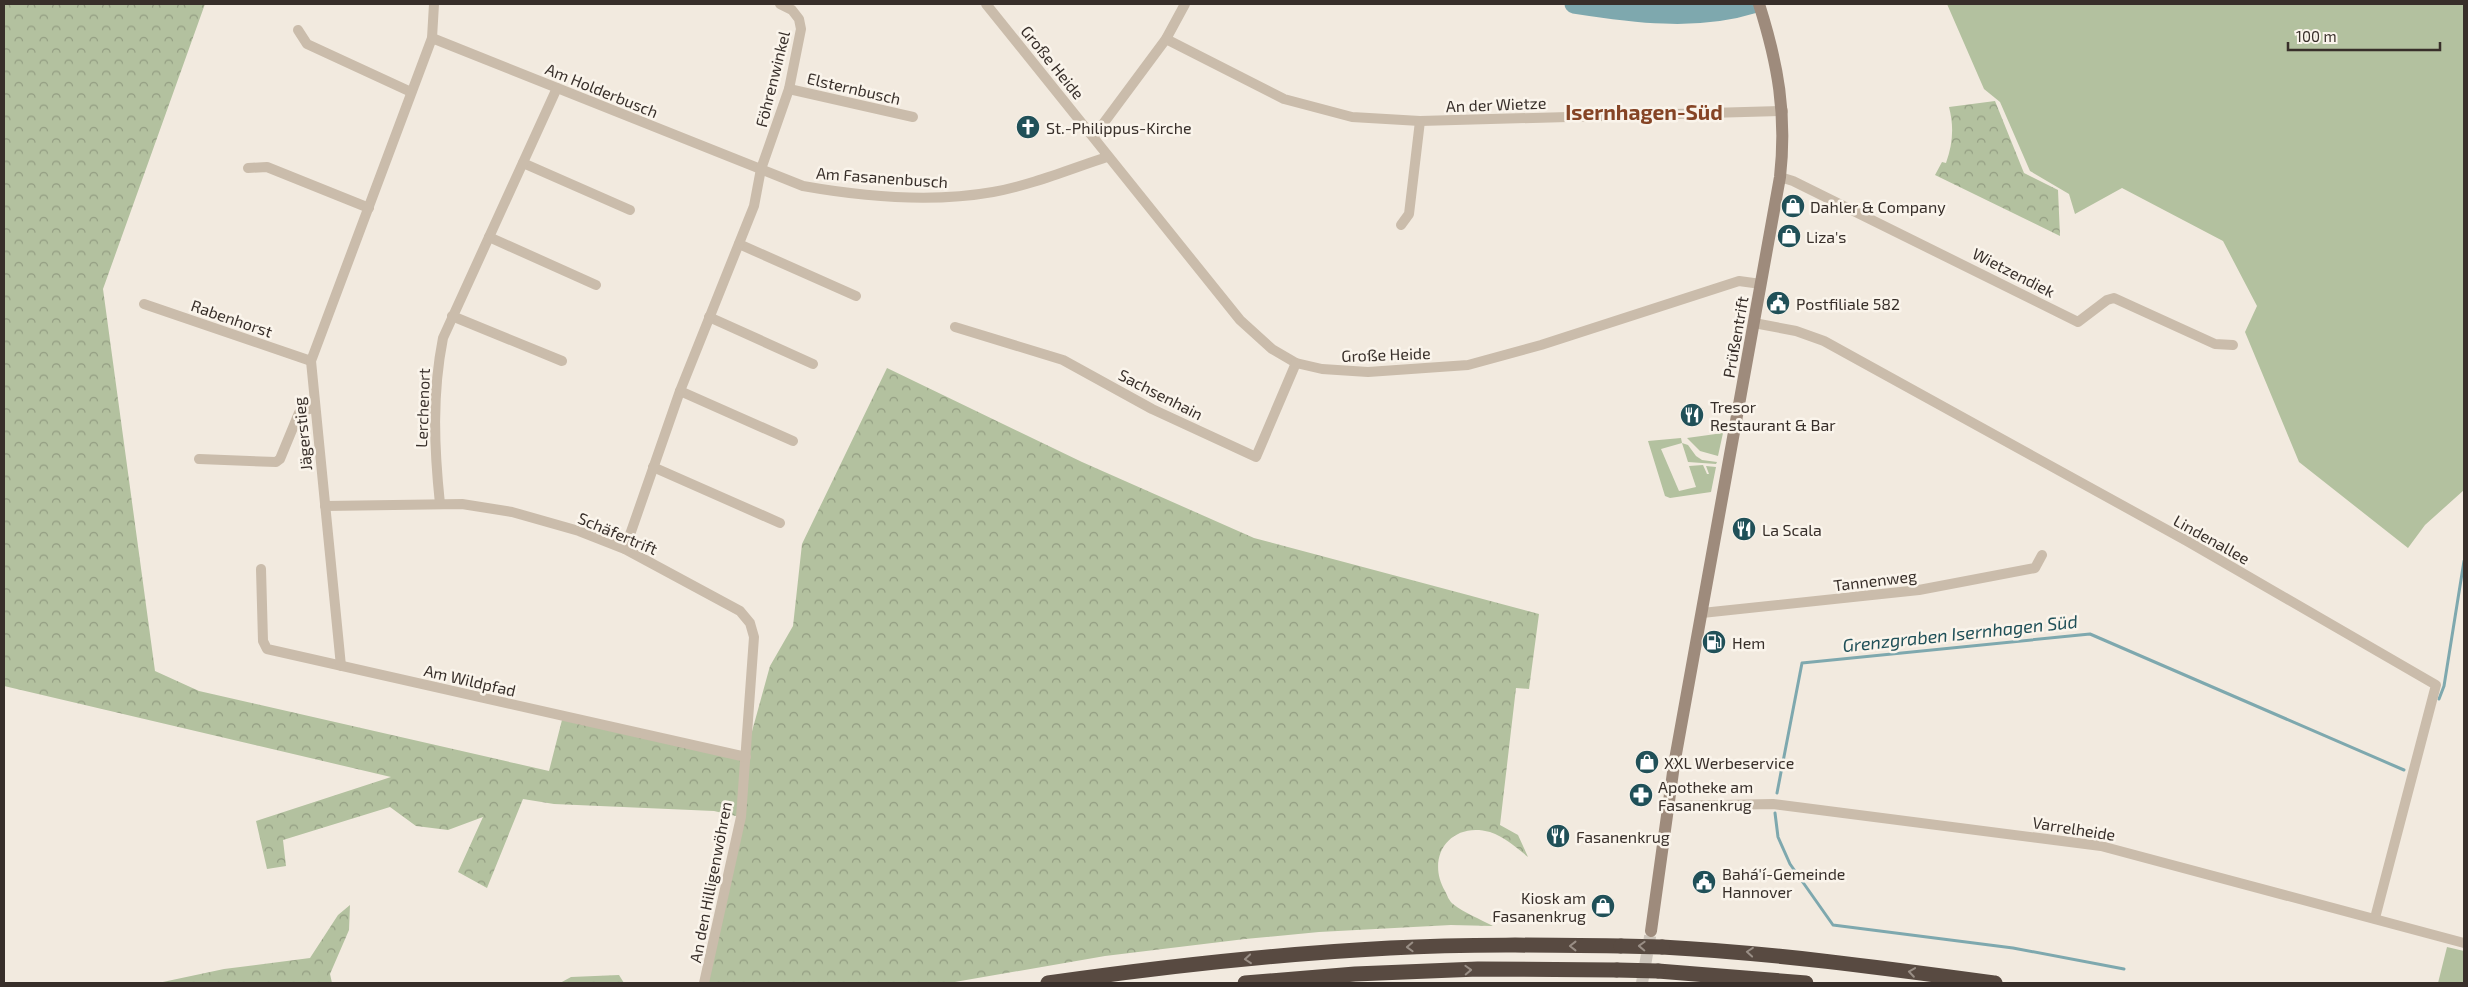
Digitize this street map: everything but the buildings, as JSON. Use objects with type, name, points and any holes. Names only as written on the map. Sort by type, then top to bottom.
[{"type":"highway","points":[[1048,983],[1202,963],[1335,952],[1479,945],[1662,947],[1746,952],[1819,959],[1994,983]]},
{"type":"highway","points":[[1245,983],[1355,974],[1478,969],[1658,971],[1806,983]]},
{"type":"main road","name":"Prüßentrift","points":[[1651,931],[1690,676],[1780,177],[1784,133],[1783,111],[1777,66],[1760,6]]},
{"type":"street","name":"Jägerstieg","points":[[341,666],[310,361],[432,38],[434,4]]},
{"type":"street","name":"Föhrenwinkel","points":[[761,170],[789,89],[802,29],[799,19],[792,10],[780,4]]},
{"type":"street","name":"Große Heide","points":[[986,4],[1094,136],[1107,157],[1240,320],[1272,349],[1296,363],[1342,372],[1468,365],[1541,346],[1739,281],[1761,284]]},
{"type":"street","points":[[1094,136],[1166,39],[1185,4]]},
{"type":"street","points":[[298,30],[307,44],[411,92]]},
{"type":"street","name":"Am Holderbusch","points":[[432,38],[761,170]]},
{"type":"street","name":"An der Wietze","points":[[1166,39],[1251,84],[1284,98],[1319,110],[1371,120],[1420,121],[1783,111]]},
{"type":"street","name":"Lerchenort","points":[[440,504],[435,450],[436,388],[443,338],[558,88]]},
{"type":"street","name":"Elsternbusch","points":[[789,89],[913,117]]},
{"type":"street","points":[[1401,225],[1409,214],[1420,121]]},
{"type":"street","name":"Am Fasanenbusch","points":[[761,170],[803,186],[831,191],[932,199],[996,191],[1107,157]]},
{"type":"street","points":[[523,163],[630,210]]},
{"type":"street","points":[[248,168],[267,167],[369,208]]},
{"type":"street","points":[[626,549],[680,391],[754,206],[761,170]]},
{"type":"street","name":"Wietzendiek","points":[[1780,177],[1793,180],[2078,322],[2107,300],[2114,298],[2214,344],[2233,345]]},
{"type":"street","points":[[489,237],[596,286]]},
{"type":"street","points":[[739,244],[856,296]]},
{"type":"street","name":"Rabenhorst","points":[[144,304],[310,361]]},
{"type":"street","points":[[452,316],[562,361]]},
{"type":"street","points":[[709,317],[813,364]]},
{"type":"street","name":"Lindenallee","points":[[1754,323],[1796,331],[1824,341],[2187,541],[2436,685],[2375,918]]},
{"type":"street","name":"Sachsenhain","points":[[955,327],[1063,360],[1152,409],[1256,457],[1296,363]]},
{"type":"street","points":[[680,391],[793,441]]},
{"type":"street","points":[[199,459],[276,462],[280,459],[300,413],[314,407]]},
{"type":"street","points":[[653,467],[780,523]]},
{"type":"street","name":"Schäfertrift","points":[[325,506],[440,504],[484,506],[512,512],[579,531],[626,549],[740,611],[750,623],[754,637],[746,757]]},
{"type":"street","name":"Tannenweg","points":[[1702,612],[1862,597],[1970,582],[2035,568],[2042,555]]},
{"type":"street","name":"Am Wildpfad","points":[[261,569],[263,641],[267,649],[746,757]]},
{"type":"street","name":"An den Hilligenwöhren","points":[[704,983],[740,818],[746,757]]},
{"type":"street","name":"Varrelheide","points":[[1669,806],[1773,804],[2101,846],[2464,942]]},
{"type":"green space","points":[[4,4],[205,4],[103,289],[155,671],[199,691],[549,771],[563,716],[745,757],[770,666],[793,626],[802,544],[887,368],[1082,462],[1254,538],[1539,614],[1529,689],[1516,688],[1500,825],[1518,835],[1528,857],[1501,837],[1490,832],[1476,830],[1464,832],[1453,837],[1445,844],[1440,854],[1438,865],[1440,878],[1452,903],[1493,926],[1451,925],[1319,932],[1245,939],[1105,956],[949,983],[705,983],[740,817],[714,811],[554,804],[523,799],[487,888],[458,872],[483,817],[448,830],[416,826],[390,807],[283,840],[286,866],[267,869],[256,821],[391,777],[4,686]]},
{"type":"green space","points":[[1947,4],[2464,4],[2464,490],[2425,525],[2408,548],[2299,462],[2245,332],[2257,306],[2223,241],[2122,188],[2075,214],[2069,194],[2030,171],[2000,102],[1984,89]]},
{"type":"green space","points":[[1995,101],[2024,173],[2058,190],[2060,236],[1935,175],[1942,162],[1946,163],[1950,149],[1952,121],[1949,107]]},
{"type":"green space","points":[[1723,433],[1718,456],[1700,451],[1687,438]]},
{"type":"green space","points":[[1681,438],[1682,443],[1661,449],[1679,491],[1696,487],[1689,466],[1703,465],[1707,474],[1709,474],[1706,466],[1716,467],[1711,492],[1670,498],[1665,496],[1648,441]]},
{"type":"green space","points":[[1682,443],[1688,445],[1696,456],[1702,460],[1717,462],[1716,464],[1688,462]]},
{"type":"green space","points":[[350,905],[349,930],[330,974],[332,983],[158,983],[224,969],[310,958],[338,915]]},
{"type":"green space","points":[[2447,947],[2464,951],[2464,983],[2438,983]]},
{"type":"green space","points":[[619,975],[624,983],[560,983],[571,977]]},
{"type":"waterway","points":[[1574,4],[1641,13],[1664,14],[1709,13],[1753,4]]},
{"type":"waterway","name":"Grenzgraben Isernhagen Süd","points":[[2439,699],[2444,686],[2464,561]]},
{"type":"waterway","name":"Grenzgraben Isernhagen Süd","points":[[1777,793],[1802,663],[2090,634],[2404,770]]},
{"type":"waterway","name":"Grenzgraben Isernhagen Süd","points":[[1775,813],[1778,837],[1790,864],[1833,925],[2013,948],[2124,969]]},
{"type":"tunnel","points":[[1642,983],[1651,931]]},
{"type":"place","name":"St.-Philippus-Kirche","points":[[1028,127]]},
{"type":"place","name":"Dahler & Company","points":[[1793,206]]},
{"type":"place","name":"Liza's","points":[[1789,236]]},
{"type":"place","name":"Postfiliale 582","points":[[1778,303]]},
{"type":"place","name":"Tresor Restaurant & Bar","points":[[1692,415]]},
{"type":"place","name":"La Scala","points":[[1744,529]]},
{"type":"place","name":"Hem","points":[[1714,642]]},
{"type":"place","name":"XXL Werbeservice","points":[[1647,762]]},
{"type":"place","name":"Apotheke am Fasanenkrug","points":[[1641,795]]},
{"type":"place","name":"Fasanenkrug","points":[[1558,836]]},
{"type":"place","name":"Bahá'í-Gemeinde Hannover","points":[[1704,882]]},
{"type":"place","name":"Kiosk am Fasanenkrug","points":[[1603,906]]},
{"type":"district","name":"Isernhagen-Süd","points":[[1644,111]]}]
